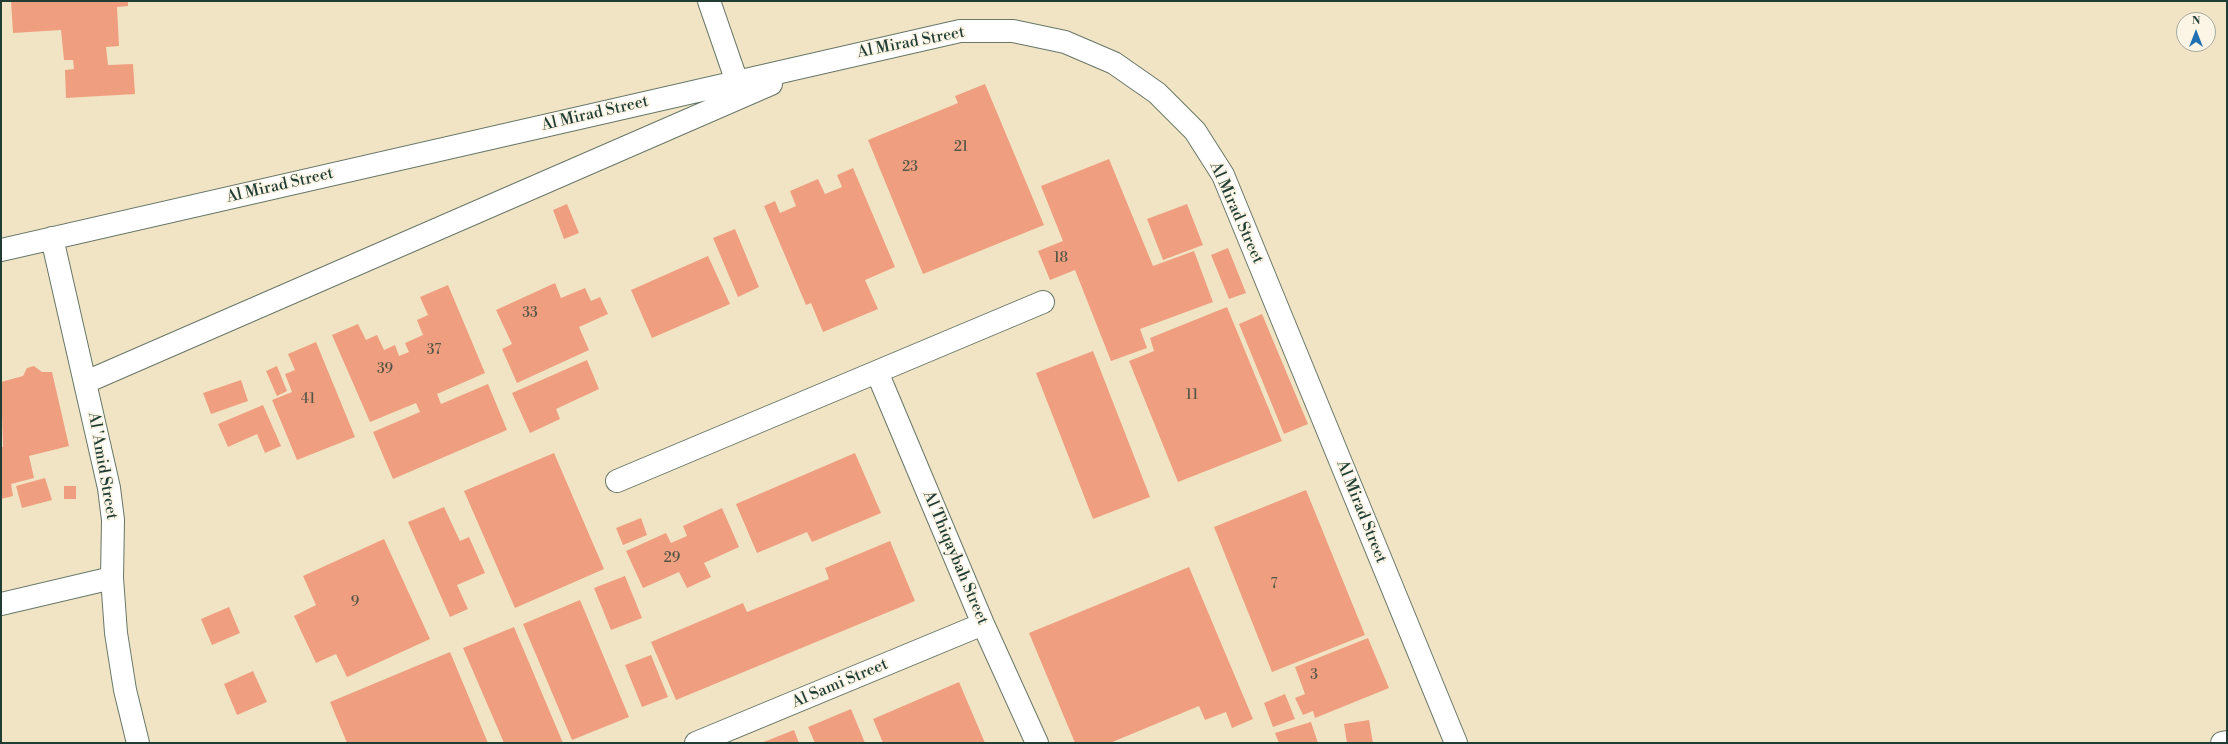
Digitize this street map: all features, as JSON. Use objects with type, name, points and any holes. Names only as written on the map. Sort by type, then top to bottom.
[{"type":"street","points":[[709,1],[737,82]]},
{"type":"street","name":"Al Mirad Street","points":[[1,250],[960,31],[1013,31],[1065,42],[1114,63],[1157,93],[1195,131],[1223,175],[1456,743]]},
{"type":"street","points":[[86,382],[823,62]]},
{"type":"street","name":"Al 'Amid Street","points":[[52,238],[109,488],[113,520],[112,578],[116,634],[124,683],[138,743]]},
{"type":"street","points":[[617,481],[1042,302]]},
{"type":"street","name":"Al Thiqaybah Street","points":[[877,372],[983,624],[1037,743]]},
{"type":"street","points":[[1,604],[112,578]]},
{"type":"street","name":"Al Sami Street","points":[[696,743],[983,624]]},
{"type":"street","points":[[2222,743],[2227,742]]},
{"type":"building","points":[[11,1],[128,1],[128,6],[117,7],[119,46],[106,47],[108,65],[133,64],[135,94],[66,98],[65,70],[74,69],[73,60],[64,60],[61,30],[13,33]]},
{"type":"building","points":[[985,84],[1044,225],[923,274],[868,140],[958,103],[955,96]]},
{"type":"building","points":[[1109,159],[1153,266],[1194,251],[1213,302],[1140,329],[1147,348],[1111,361],[1075,270],[1050,280],[1038,251],[1063,241],[1041,186]]},
{"type":"building","points":[[853,168],[895,267],[865,280],[878,309],[823,332],[811,303],[806,305],[764,206],[775,201],[780,213],[796,206],[790,191],[818,179],[825,194],[842,187],[837,175]]},
{"type":"building","points":[[567,204],[579,233],[564,239],[553,210]]},
{"type":"building","points":[[1187,204],[1203,245],[1163,260],[1147,219]]},
{"type":"building","points":[[735,229],[759,287],[738,297],[713,238]]},
{"type":"building","points":[[1228,248],[1246,293],[1229,299],[1211,255]]},
{"type":"building","points":[[708,256],[730,304],[652,338],[631,290]]},
{"type":"building","points":[[555,283],[561,298],[585,288],[591,301],[600,297],[608,314],[579,327],[589,350],[517,383],[502,349],[512,344],[496,310]]},
{"type":"building","points":[[448,285],[485,373],[437,394],[441,404],[488,384],[507,430],[393,479],[373,432],[420,412],[416,403],[370,422],[332,335],[358,324],[366,340],[377,335],[384,350],[395,345],[399,356],[409,352],[405,343],[423,335],[417,320],[428,315],[420,297]]},
{"type":"building","points":[[1227,307],[1282,441],[1178,482],[1129,361],[1154,351],[1150,338]]},
{"type":"building","points":[[1262,314],[1308,424],[1284,434],[1239,324]]},
{"type":"building","points":[[316,342],[355,437],[297,460],[272,400],[292,392],[285,374],[295,370],[288,354]]},
{"type":"building","points":[[1093,351],[1150,497],[1093,519],[1036,373]]},
{"type":"building","points":[[587,360],[599,389],[556,409],[560,419],[530,433],[512,393]]},
{"type":"building","points":[[34,366],[42,372],[52,372],[69,446],[29,456],[34,478],[11,484],[13,496],[1,499],[1,447],[3,447],[1,382],[23,376],[27,368]]},
{"type":"building","points":[[277,366],[287,391],[277,396],[266,371]]},
{"type":"building","points":[[241,380],[248,401],[211,414],[203,393]]},
{"type":"building","points":[[263,405],[281,446],[265,453],[257,434],[228,447],[218,424]]},
{"type":"building","points":[[554,453],[604,569],[515,608],[464,491]]},
{"type":"building","points":[[855,453],[881,513],[812,542],[807,532],[757,553],[736,504]]},
{"type":"building","points":[[45,478],[52,500],[22,508],[16,486]]},
{"type":"building","points":[[64,486],[76,486],[76,499],[64,499]]},
{"type":"building","points":[[1306,490],[1365,635],[1272,672],[1214,527]]},
{"type":"building","points":[[444,507],[460,541],[469,537],[485,573],[457,585],[468,609],[450,617],[408,522]]},
{"type":"building","points":[[722,508],[739,547],[704,563],[711,577],[687,588],[679,572],[643,588],[626,551],[666,533],[671,543],[687,536],[683,526]]},
{"type":"building","points":[[641,518],[647,535],[623,545],[616,528]]},
{"type":"building","points":[[384,539],[430,639],[347,677],[336,654],[316,663],[294,616],[316,605],[303,576]]},
{"type":"building","points":[[890,541],[915,601],[676,700],[651,642],[743,603],[747,612],[829,579],[825,568]]},
{"type":"building","points":[[1189,567],[1253,719],[1232,728],[1226,712],[1205,720],[1199,706],[1110,743],[1075,743],[1029,633]]},
{"type":"building","points":[[625,576],[642,618],[611,630],[594,588]]},
{"type":"building","points":[[580,600],[629,717],[572,740],[523,624]]},
{"type":"building","points":[[229,607],[240,633],[212,645],[201,619]]},
{"type":"building","points":[[514,627],[563,743],[504,743],[463,648]]},
{"type":"building","points":[[1368,638],[1389,688],[1315,718],[1313,711],[1303,715],[1295,698],[1305,694],[1295,667]]},
{"type":"building","points":[[450,652],[488,743],[347,743],[330,702]]},
{"type":"building","points":[[651,655],[668,697],[642,707],[625,665]]},
{"type":"building","points":[[253,671],[267,702],[237,715],[224,684]]},
{"type":"building","points":[[959,682],[985,743],[883,743],[873,719]]},
{"type":"building","points":[[1285,694],[1295,719],[1273,727],[1264,703]]},
{"type":"building","points":[[851,709],[865,743],[815,743],[808,727]]},
{"type":"building","points":[[1369,720],[1373,743],[1347,743],[1344,724]]},
{"type":"building","points":[[1311,722],[1318,743],[1279,743],[1275,733]]},
{"type":"building","points":[[794,730],[799,743],[761,743]]}]
